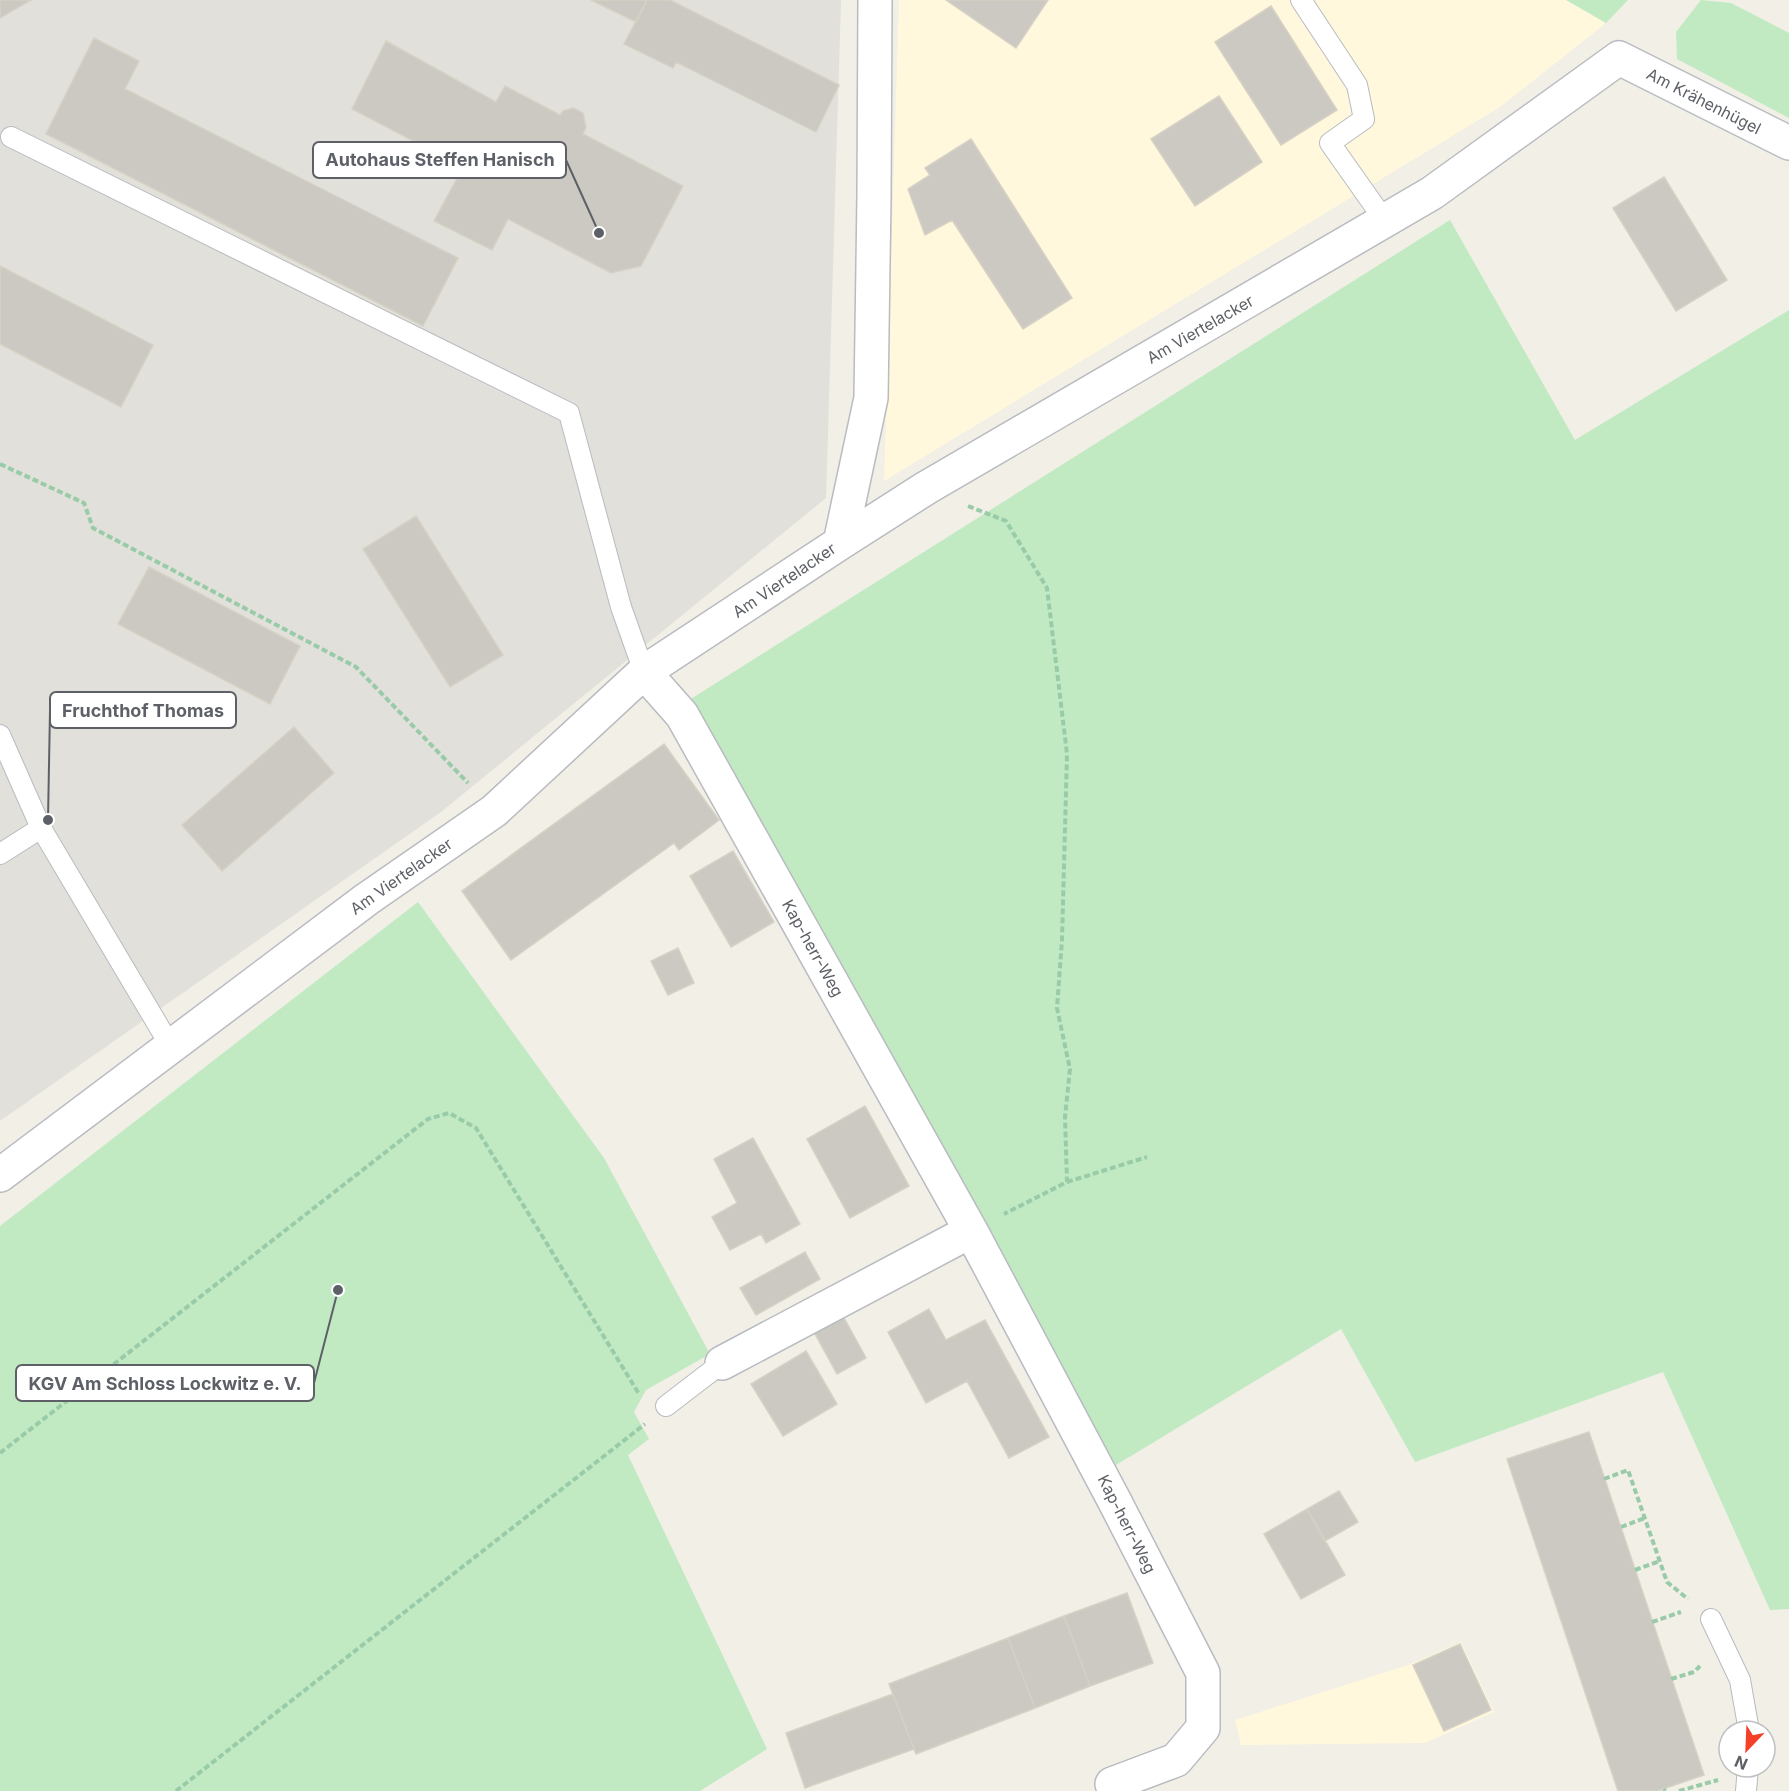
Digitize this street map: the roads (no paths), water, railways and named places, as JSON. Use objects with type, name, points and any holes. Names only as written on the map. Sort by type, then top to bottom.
[{"type":"street","points":[[840,543],[871,398],[875,0]]},
{"type":"street","name":"Am Viertelacker","points":[[0,1175],[367,899],[494,811],[644,672],[926,488],[1432,194],[1619,58]]},
{"type":"street","name":"Am Krähenhügel","points":[[1619,58],[1789,144]]},
{"type":"street","name":"Kap-herr-Weg","points":[[644,672],[682,715],[971,1231],[1203,1673],[1203,1728],[1176,1760],[1112,1784]]},
{"type":"street","points":[[722,1364],[971,1231]]},
{"type":"lane","points":[[1301,0],[1357,85],[1364,119],[1330,143],[1385,221]]},
{"type":"lane","points":[[11,137],[569,413],[621,607],[644,672]]},
{"type":"lane","points":[[0,735],[41,828],[171,1047]]},
{"type":"lane","points":[[0,854],[41,828]]},
{"type":"lane","points":[[666,1406],[722,1364]]},
{"type":"lane","points":[[1704,1613],[1740,1680],[1747,1719]]},
{"type":"place","name":"Autohaus Steffen Hanisch","points":[[599,233]]},
{"type":"place","name":"Fruchthof Thomas","points":[[48,820]]},
{"type":"place","name":"KGV Am Schloss Lockwitz e. V.","points":[[338,1290]]}]
